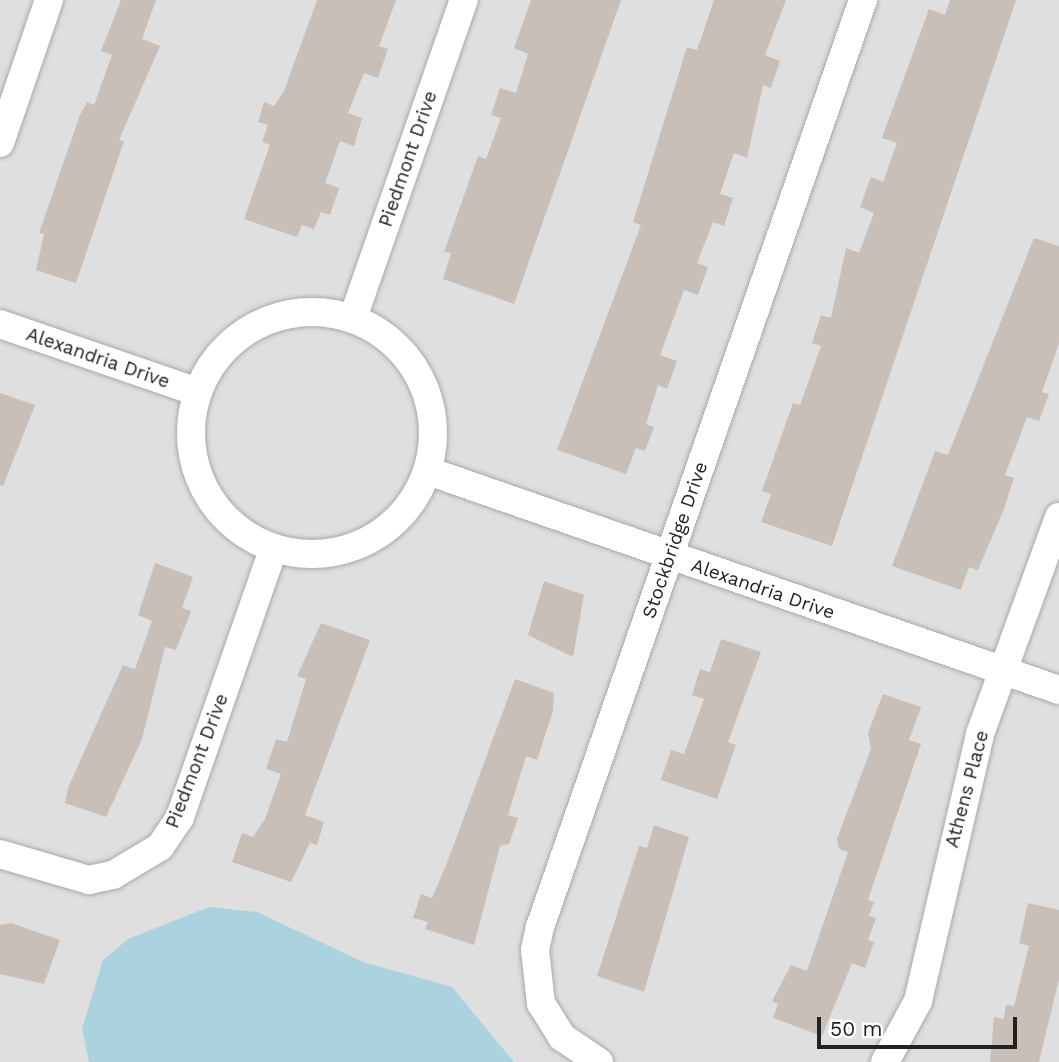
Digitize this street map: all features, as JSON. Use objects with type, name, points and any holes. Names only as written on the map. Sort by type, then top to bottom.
[{"type":"street","points":[[0,143],[49,0]]},
{"type":"street","name":"Piedmont Drive","points":[[353,318],[464,0]]},
{"type":"street","name":"Stockbridge Drive","points":[[599,1062],[550,1023],[536,985],[535,950],[668,557],[863,0]]},
{"type":"street","points":[[323,312],[353,318],[393,341],[428,393],[434,418],[428,471],[412,502],[368,540],[323,553],[273,550],[228,521],[197,474],[190,440],[197,393],[226,347],[268,320],[323,312]]},
{"type":"street","name":"Alexandria Drive","points":[[0,324],[197,393]]},
{"type":"street","name":"Alexandria Drive","points":[[428,471],[668,557],[1059,690]]},
{"type":"street","name":"Athens Place","points":[[885,1062],[918,1001],[950,851],[1000,670],[1059,517]]},
{"type":"street","name":"Piedmont Drive","points":[[0,854],[89,880],[113,875],[160,848],[180,817],[273,550]]},
{"type":"shaded area","points":[[0,0],[1059,0],[1059,1062],[0,1062]]},
{"type":"water","points":[[209,907],[257,912],[363,962],[452,987],[514,1062],[89,1062],[82,1029],[103,960],[128,939]]},
{"type":"building","points":[[121,0],[156,0],[142,39],[160,46],[119,140],[124,141],[76,283],[36,270],[44,234],[39,233],[80,115],[87,102],[94,105],[112,55],[101,51]]},
{"type":"building","points":[[317,0],[396,0],[379,46],[388,49],[378,78],[364,73],[348,113],[362,118],[354,146],[340,141],[325,183],[339,188],[330,215],[321,212],[314,229],[302,225],[297,237],[244,219],[270,145],[262,142],[268,125],[258,122],[264,102],[274,106],[284,91]]},
{"type":"building","points":[[531,0],[621,0],[514,304],[443,279],[451,253],[444,252],[478,156],[486,159],[501,118],[491,115],[500,88],[516,93],[528,54],[514,48]]},
{"type":"building","points":[[714,0],[786,0],[765,55],[780,61],[771,88],[763,85],[747,158],[734,153],[720,194],[733,198],[724,226],[713,222],[697,263],[708,267],[698,295],[684,290],[660,355],[677,361],[667,389],[658,385],[646,424],[654,427],[645,451],[636,448],[626,474],[557,450],[641,225],[633,222],[687,47],[697,50]]},
{"type":"building","points":[[950,0],[1016,0],[832,546],[761,522],[771,494],[762,491],[793,403],[800,405],[821,346],[812,343],[821,315],[831,318],[846,248],[859,253],[874,213],[860,207],[871,177],[883,182],[897,143],[882,138],[929,9],[945,15]]},
{"type":"building","points":[[1034,238],[1059,246],[1059,343],[1042,392],[1049,394],[1039,421],[1027,417],[1005,475],[1014,478],[1004,509],[978,570],[969,567],[961,590],[892,566],[935,451],[948,455]]},
{"type":"building","points":[[0,393],[35,405],[3,486],[0,485]]},
{"type":"building","points":[[155,563],[193,577],[182,608],[191,611],[176,650],[165,647],[142,739],[106,817],[65,803],[68,788],[123,665],[135,669],[152,621],[138,615]]},
{"type":"building","points":[[544,581],[584,595],[573,657],[528,635]]},
{"type":"building","points":[[321,623],[370,640],[305,815],[324,822],[317,845],[310,843],[291,882],[232,862],[242,833],[253,837],[265,819],[281,774],[266,769],[276,739],[287,742],[306,679],[297,676]]},
{"type":"building","points":[[721,639],[761,652],[728,742],[736,745],[717,799],[661,780],[671,750],[684,754],[704,699],[692,695],[700,669],[710,672]]},
{"type":"building","points":[[515,679],[554,693],[553,711],[537,760],[526,756],[508,815],[518,818],[509,844],[500,846],[474,945],[425,929],[428,922],[413,918],[421,894],[432,898],[447,863]]},
{"type":"building","points":[[883,694],[921,707],[909,740],[921,744],[868,900],[874,902],[869,916],[876,918],[868,940],[874,942],[865,968],[852,963],[822,1036],[773,1018],[778,1004],[772,1001],[791,965],[807,971],[848,852],[839,849],[837,839],[871,749],[868,733]]},
{"type":"building","points":[[654,825],[689,837],[644,992],[597,976],[639,846],[647,848]]},
{"type":"building","points":[[1028,903],[1059,910],[1059,979],[1039,1062],[990,1062],[994,1017],[1004,1019],[1006,1005],[1014,1006],[1029,946],[1019,943]]},
{"type":"building","points":[[11,923],[60,940],[44,984],[0,974],[0,925]]}]
